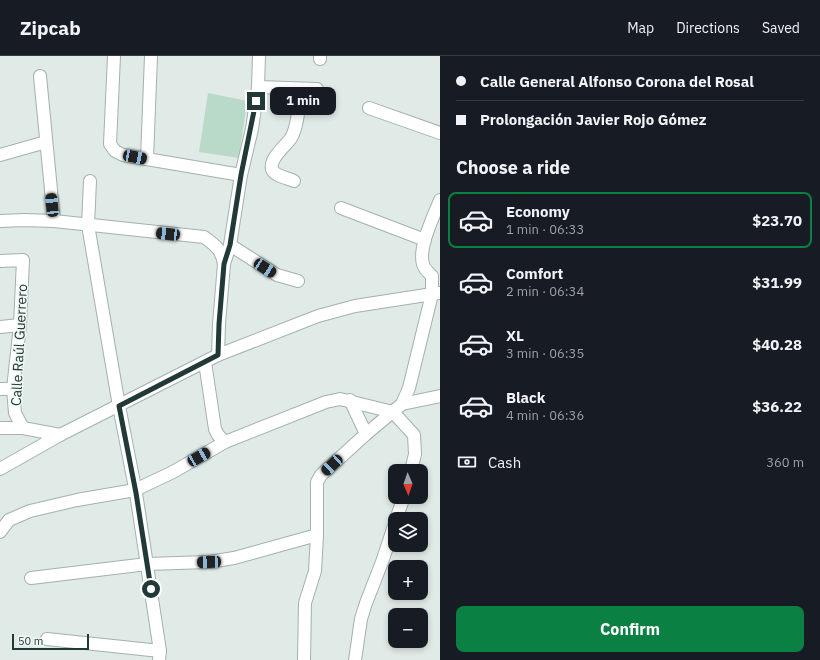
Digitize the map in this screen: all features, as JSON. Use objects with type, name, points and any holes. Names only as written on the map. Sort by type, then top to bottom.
[{"type":"street","points":[[114,56],[110,144],[114,151],[123,155],[241,175]]},
{"type":"street","points":[[147,159],[151,56]]},
{"type":"street","points":[[218,355],[224,264],[230,245],[241,175],[252,129],[258,87],[259,56]]},
{"type":"street","points":[[40,76],[54,221]]},
{"type":"street","points":[[258,87],[317,89]]},
{"type":"street","points":[[294,181],[277,174],[272,168],[275,158],[292,137],[298,115],[301,89]]},
{"type":"street","points":[[369,108],[440,133]]},
{"type":"street","points":[[0,155],[46,142]]},
{"type":"street","points":[[47,639],[160,656],[135,490],[88,225],[90,181]]},
{"type":"street","points":[[304,660],[305,603],[315,570],[317,535],[317,482],[321,475],[397,408],[408,388],[436,293],[432,276],[425,270],[422,263],[422,254],[425,240],[440,200]]},
{"type":"street","points":[[341,208],[425,240]]},
{"type":"street","points":[[0,221],[54,221],[204,237],[216,245],[222,254],[224,264]]},
{"type":"street","points":[[230,245],[277,275],[298,281]]},
{"type":"street","name":"Calle Raúl Guerrero","points":[[0,261],[23,260],[20,325],[13,389],[15,413],[23,428]]},
{"type":"street","points":[[0,469],[60,435],[218,355],[318,316],[354,306],[436,293]]},
{"type":"street","points":[[0,326],[20,325]]},
{"type":"street","points":[[205,362],[215,429],[218,435],[225,442]]},
{"type":"street","points":[[0,389],[13,389]]},
{"type":"street","points":[[0,532],[9,520],[30,511],[77,500],[135,490],[173,472],[225,442],[326,402],[340,399],[397,408],[440,396]]},
{"type":"street","points":[[350,400],[366,434]]},
{"type":"street","points":[[397,408],[414,435],[415,454],[413,464]]},
{"type":"street","points":[[0,428],[23,428],[60,435]]},
{"type":"street","points":[[31,578],[147,564],[209,562],[234,558],[317,535]]},
{"type":"street","points":[[355,660],[366,604],[388,544]]},
{"type":"green space","points":[[208,93],[247,101],[239,158],[199,152]]},
{"type":"route","points":[[151,589],[136,493],[119,406],[218,355],[224,264],[230,245],[241,175],[252,129],[256,101]]}]
